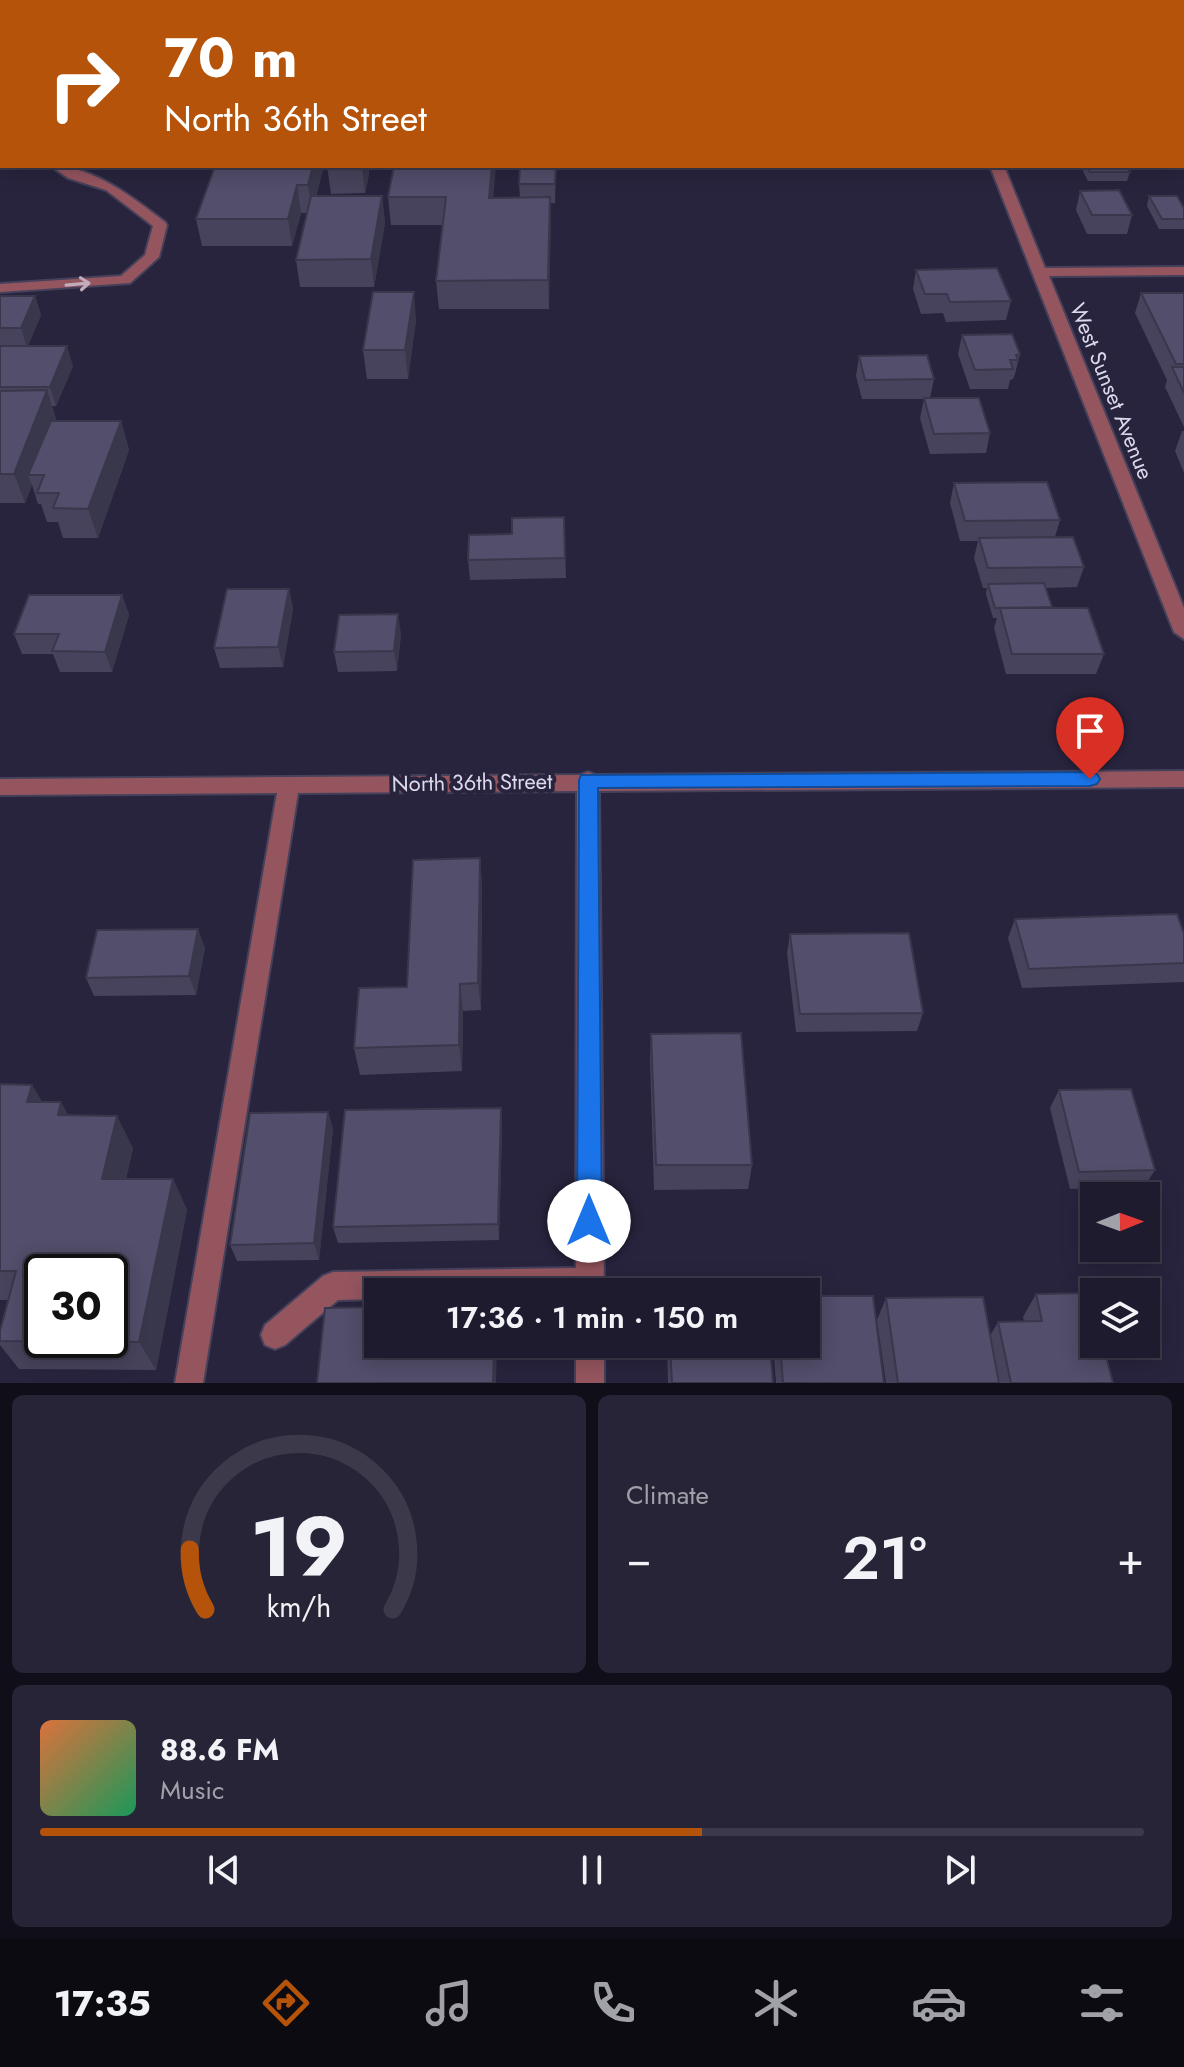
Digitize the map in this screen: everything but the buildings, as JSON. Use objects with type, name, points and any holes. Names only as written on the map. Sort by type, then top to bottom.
[{"type":"street","points":[[0,288],[125,280],[152,257],[160,225],[111,187],[61,168]]},
{"type":"street","name":"West Sunset Avenue","points":[[998,168],[1184,632]]},
{"type":"street","points":[[1041,272],[1184,271]]},
{"type":"street","name":"North 36th Street","points":[[0,787],[588,780],[1184,779]]},
{"type":"street","points":[[588,780],[590,1278]]},
{"type":"street","points":[[189,1383],[289,784]]},
{"type":"street","points":[[275,1335],[333,1286],[364,1286]]},
{"type":"street","points":[[590,1358],[590,1383]]},
{"type":"route","points":[[589,1221],[588,780],[1090,779]]}]
